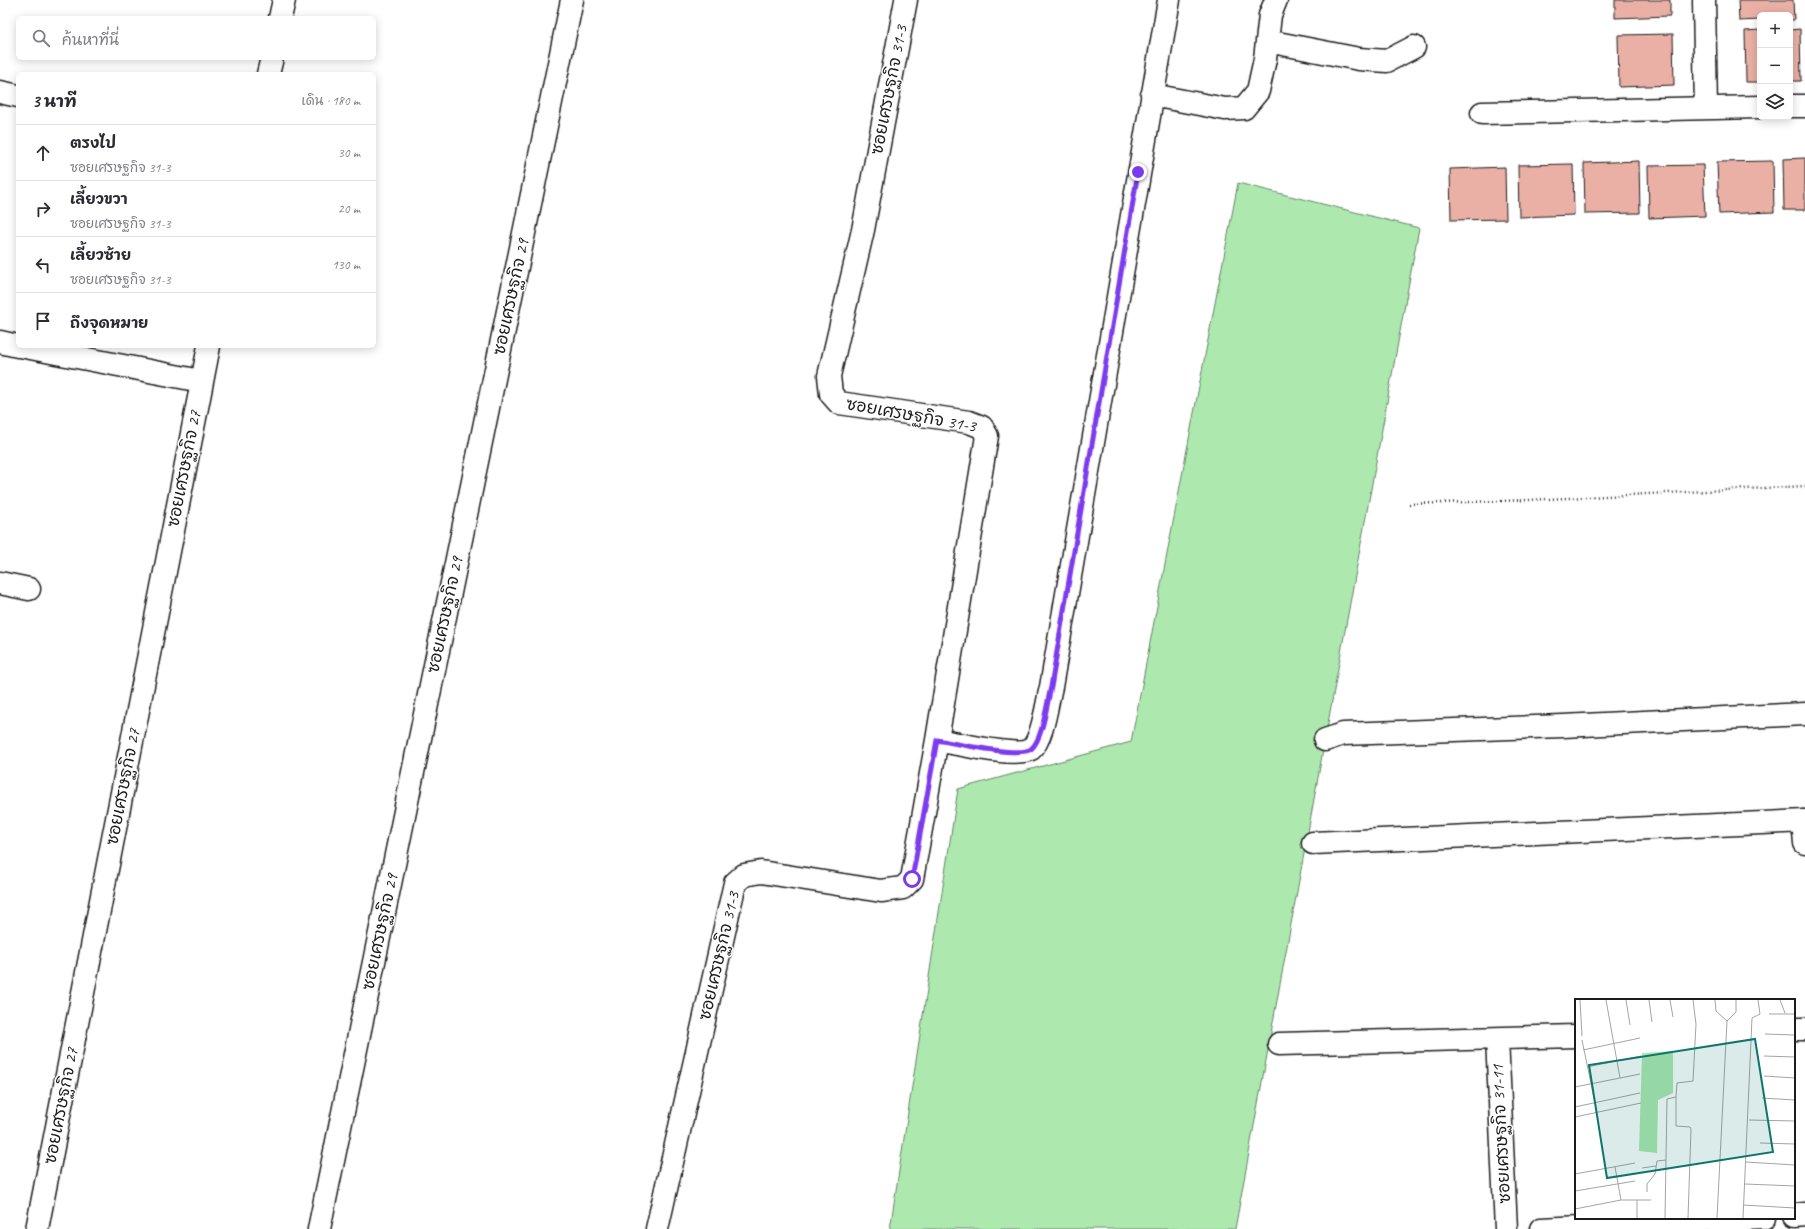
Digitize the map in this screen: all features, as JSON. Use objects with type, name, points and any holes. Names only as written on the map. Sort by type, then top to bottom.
[{"type":"street","points":[[280,16],[284,0]]},
{"type":"street","name":"ซอยเศรษฐกิจ 29","points":[[319,1229],[572,0]]},
{"type":"street","name":"ซอยเศรษฐกิจ 31-3","points":[[658,1229],[735,884],[744,875],[761,872],[880,891],[903,888],[912,879],[937,740],[987,436],[982,427],[969,422],[839,403],[831,394],[829,376],[863,230],[906,0]]},
{"type":"street","points":[[937,740],[1018,753],[1031,749],[1039,737],[1051,687],[1169,0]]},
{"type":"street","points":[[1152,95],[1225,109],[1244,108],[1258,91],[1267,42],[1270,15],[1276,0]]},
{"type":"street","points":[[1704,0],[1706,108]]},
{"type":"street","points":[[1267,42],[1359,59],[1387,61],[1414,47]]},
{"type":"street","points":[[268,72],[272,60]]},
{"type":"street","points":[[0,92],[16,96]]},
{"type":"street","points":[[1793,106],[1805,106]]},
{"type":"street","points":[[1482,113],[1757,107]]},
{"type":"street","points":[[0,342],[16,345]]},
{"type":"street","points":[[29,348],[201,381]]},
{"type":"street","name":"ซอยเศรษฐกิจ 27","points":[[37,1229],[209,348]]},
{"type":"street","points":[[0,583],[29,589]]},
{"type":"street","points":[[1325,740],[1343,734],[1563,726],[1805,714]]},
{"type":"street","points":[[1313,843],[1804,821],[1805,843]]},
{"type":"street","points":[[1279,1044],[1575,1036]]},
{"type":"street","name":"ซอยเศรษฐกิจ 31-11","points":[[1496,1039],[1506,1229]]},
{"type":"street","points":[[1795,1215],[1805,1214]]},
{"type":"street","points":[[1541,1229],[1744,1219]]},
{"type":"path","points":[[1409,504],[1528,500],[1805,486]]},
{"type":"green space","points":[[1238,183],[1419,228],[1235,1229],[890,1229],[958,789],[1131,742]]},
{"type":"building","points":[[1615,0],[1670,0],[1670,16],[1615,18]]},
{"type":"building","points":[[1738,0],[1793,0],[1794,20],[1793,12],[1757,12],[1757,20],[1739,21]]},
{"type":"building","points":[[1800,29],[1801,81],[1793,81],[1793,30]]},
{"type":"building","points":[[1757,30],[1757,82],[1746,82],[1745,31]]},
{"type":"building","points":[[1673,34],[1674,85],[1619,87],[1618,35]]},
{"type":"building","points":[[1805,158],[1805,210],[1784,210],[1783,159]]},
{"type":"building","points":[[1639,161],[1640,213],[1585,214],[1584,163]]},
{"type":"building","points":[[1773,161],[1774,212],[1719,214],[1717,162]]},
{"type":"building","points":[[1573,164],[1574,215],[1519,217],[1518,165]]},
{"type":"building","points":[[1703,165],[1705,216],[1649,218],[1648,166]]},
{"type":"building","points":[[1505,167],[1506,219],[1451,220],[1450,169]]},
{"type":"route","points":[[912,879],[937,740],[1018,753],[1031,749],[1039,737],[1051,687],[1138,172]]}]
